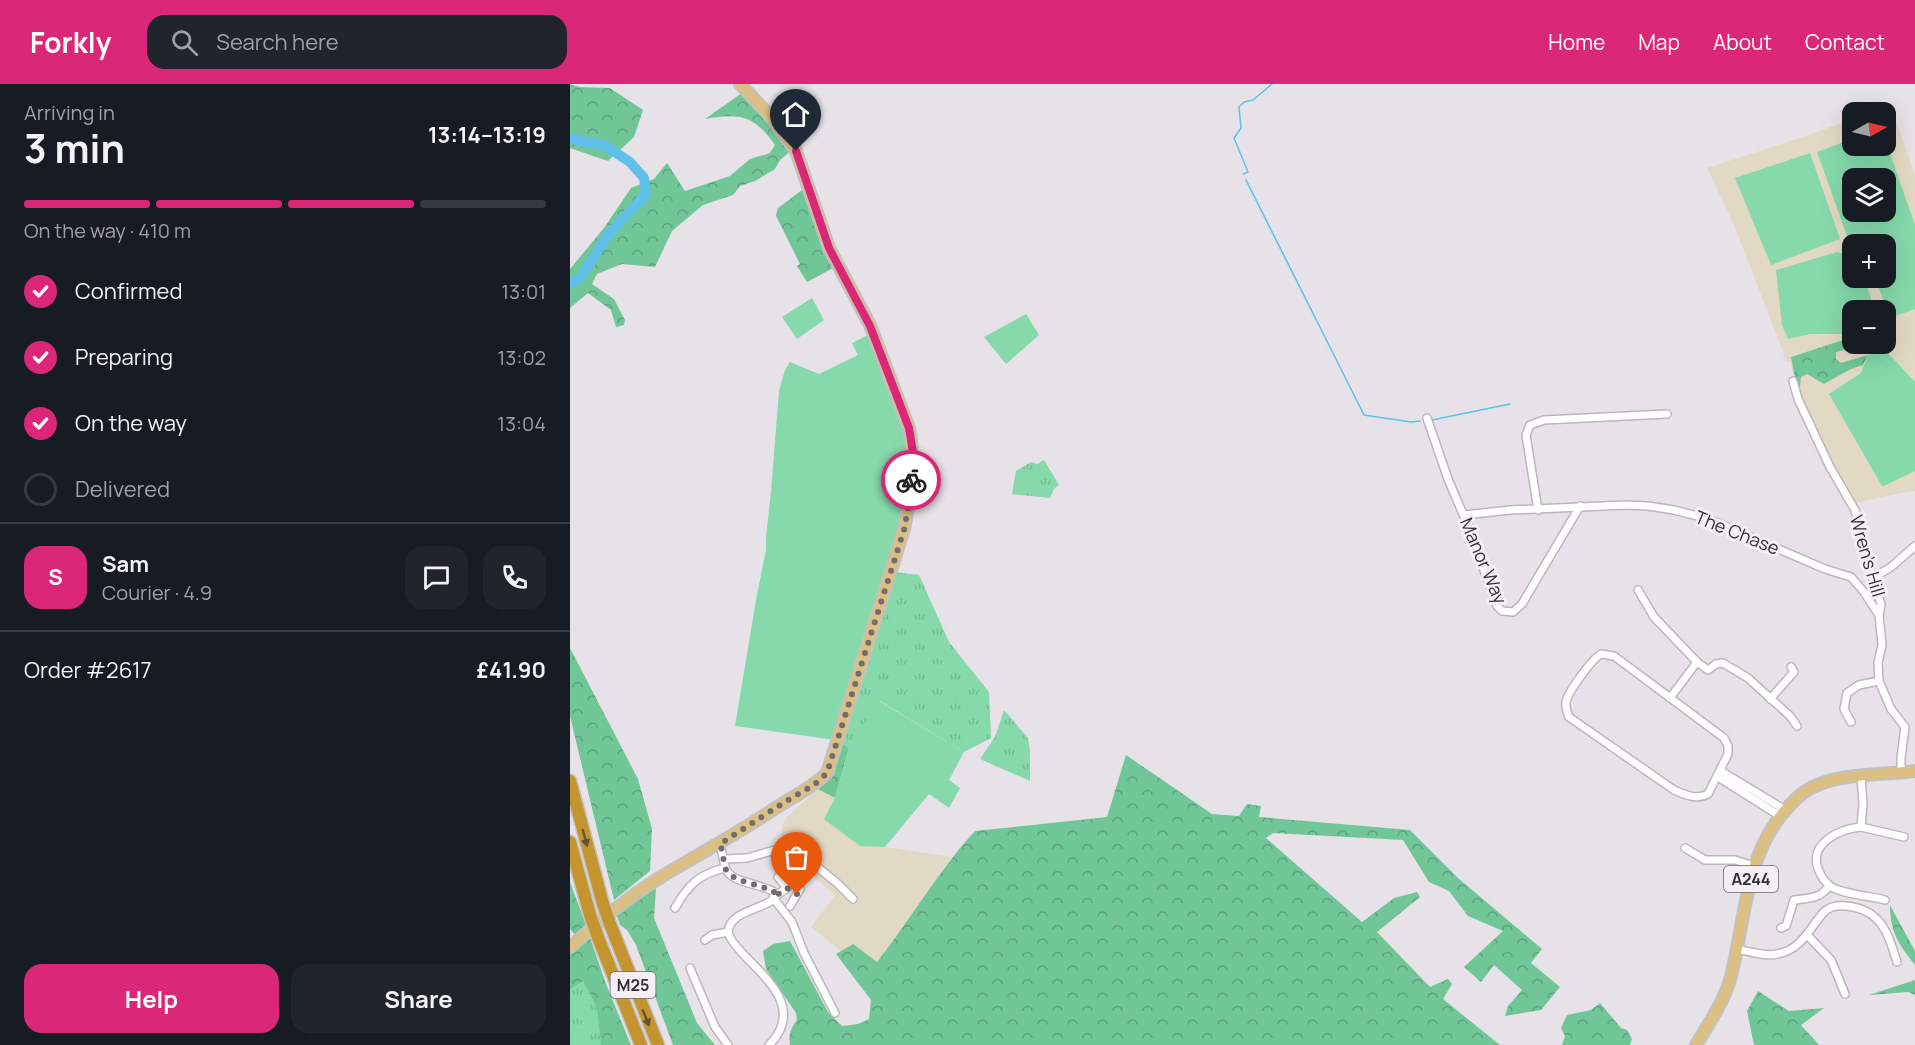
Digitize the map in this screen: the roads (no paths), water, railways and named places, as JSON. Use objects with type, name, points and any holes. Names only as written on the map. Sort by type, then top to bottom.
[{"type":"highway","name":"M25","points":[[570,781],[609,906],[610,924],[658,1045]]},
{"type":"highway","name":"M25","points":[[570,842],[590,915],[641,1045]]},
{"type":"main road","points":[[570,947],[609,906],[720,844],[814,785],[827,773],[904,530],[910,498],[913,452],[909,428],[882,354],[863,310],[829,248],[796,151],[771,117],[740,84]]},
{"type":"main road","name":"A244","points":[[1696,1045],[1726,991],[1754,866],[1763,842],[1782,813],[1805,791],[1829,780],[1915,771]]},
{"type":"street","name":"Wren's Hill","points":[[1793,381],[1798,399],[1830,467],[1855,510],[1881,604],[1879,615],[1882,640],[1878,663],[1879,681],[1891,709],[1905,727],[1901,773]]},
{"type":"street","points":[[1538,510],[1526,435],[1530,425],[1544,420],[1667,414]]},
{"type":"street","name":"Manor Way","points":[[1426,418],[1497,606],[1508,613],[1513,612],[1530,593],[1580,506]]},
{"type":"street","name":"The Chase","points":[[1464,515],[1580,506],[1648,506],[1674,510],[1708,519],[1825,569],[1851,577],[1879,615]]},
{"type":"street","points":[[1873,578],[1891,567],[1915,546]]},
{"type":"street","points":[[1638,590],[1660,625],[1697,662],[1708,670],[1716,664],[1723,663],[1748,678],[1790,716],[1797,726]]},
{"type":"street","points":[[1606,653],[1614,656],[1726,742],[1729,750],[1720,774],[1712,790],[1704,796],[1683,794],[1572,720],[1566,708],[1568,698],[1594,659],[1606,653]]},
{"type":"street","points":[[1670,698],[1697,662]]},
{"type":"street","points":[[1770,699],[1794,672],[1791,667]]},
{"type":"street","points":[[1851,722],[1844,709],[1847,693],[1859,685],[1879,681]]},
{"type":"street","points":[[1720,774],[1782,813]]},
{"type":"street","points":[[1861,827],[1862,776]]},
{"type":"street","points":[[1885,900],[1829,886],[1820,874],[1816,856],[1825,840],[1841,831],[1861,827],[1904,837]]},
{"type":"street","points":[[720,844],[725,859],[725,868],[731,876],[766,886],[774,892],[774,898],[792,922],[804,953],[835,1012]]},
{"type":"street","points":[[725,859],[747,858],[789,846],[837,883],[853,899]]},
{"type":"street","points":[[1685,848],[1705,860],[1735,860],[1754,866]]},
{"type":"street","points":[[675,908],[696,879],[704,874],[725,868]]},
{"type":"street","points":[[778,877],[787,888],[800,893],[790,906]]},
{"type":"street","points":[[1781,928],[1786,926],[1794,900],[1824,894],[1829,886]]},
{"type":"street","points":[[769,1045],[783,1024],[784,1015],[779,997],[768,980],[732,941],[728,927],[739,916],[774,898],[787,888]]},
{"type":"street","points":[[1736,949],[1777,954],[1808,936],[1824,911],[1841,905],[1862,908],[1873,914],[1885,927],[1898,962]]},
{"type":"street","points":[[705,940],[712,935],[728,932]]},
{"type":"street","points":[[1808,936],[1831,960],[1845,994]]},
{"type":"street","points":[[690,968],[715,1027],[728,1045]]},
{"type":"waterway","points":[[1243,174],[1248,172],[1234,138],[1241,128],[1239,107],[1244,102],[1253,100],[1272,84]]},
{"type":"waterway","points":[[570,139],[604,145],[630,162],[644,178],[646,194],[608,235],[580,278],[570,284]]},
{"type":"waterway","points":[[1246,180],[1364,415],[1411,422],[1420,421]]},
{"type":"waterway","points":[[1432,420],[1510,404]]}]
